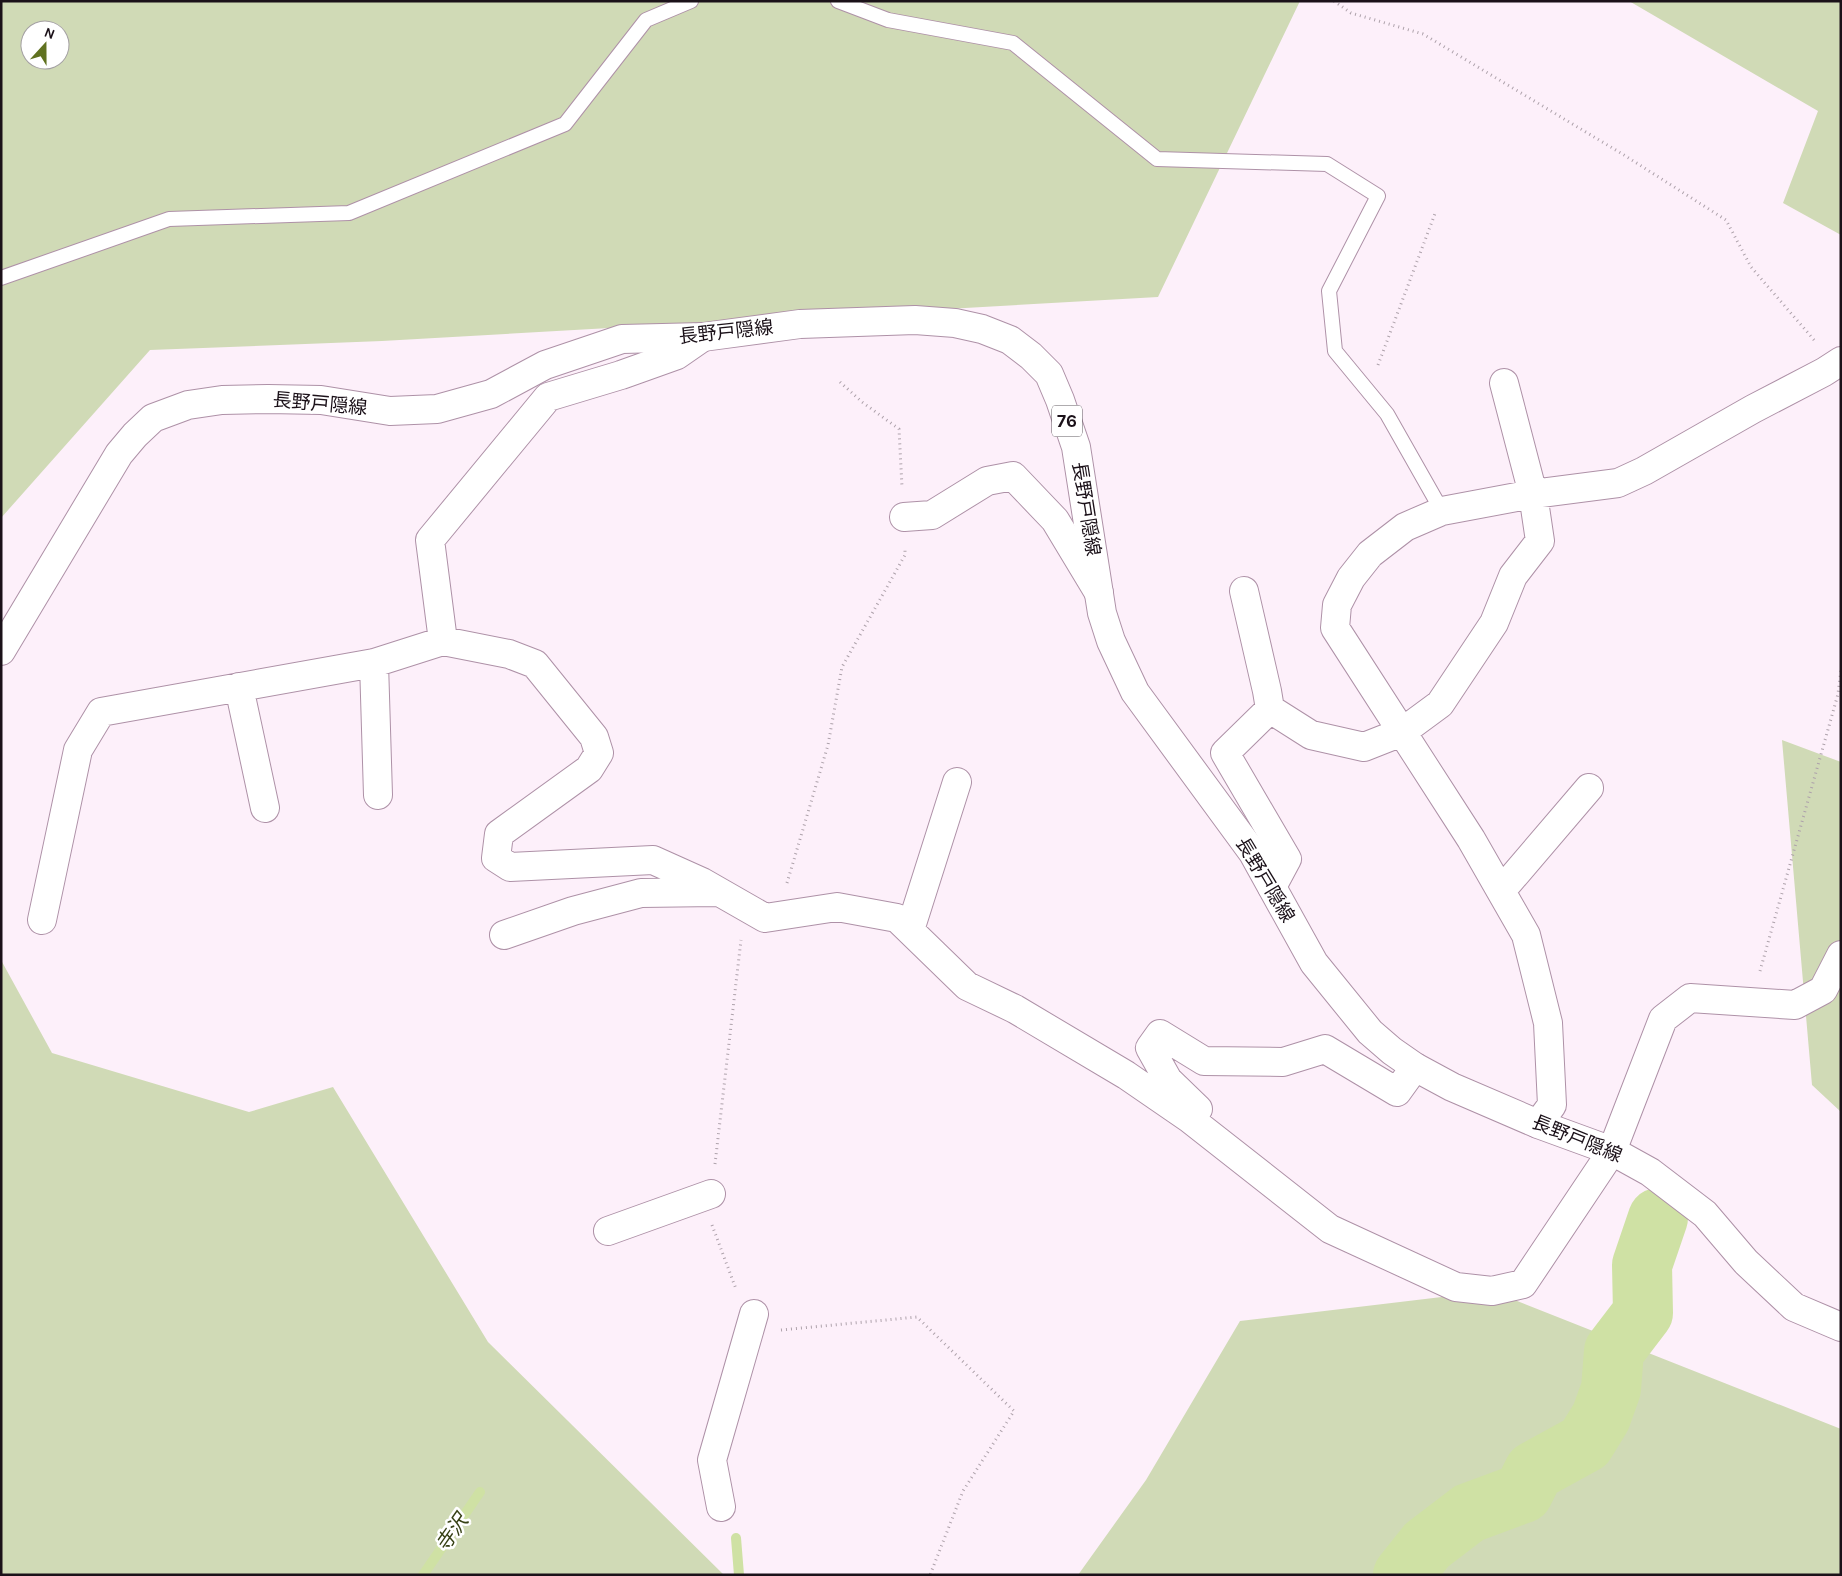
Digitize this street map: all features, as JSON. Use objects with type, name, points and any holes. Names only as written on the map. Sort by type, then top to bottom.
[{"type":"street","name":"長野戸隠線","points":[[1,652],[119,454],[153,418],[188,405],[222,400],[268,398],[321,400],[390,411],[437,409],[491,394],[545,366],[622,339],[703,337],[800,324],[915,320],[955,323],[982,329],[1010,340],[1031,356],[1049,374],[1060,400],[1076,447],[1102,613],[1111,641],[1135,692],[1253,854],[1314,962],[1370,1032],[1415,1067],[1452,1087],[1538,1124],[1612,1151],[1650,1172],[1705,1214],[1746,1262],[1794,1307],[1841,1327]]},
{"type":"street","points":[[443,641],[430,540],[548,397],[621,375],[678,355],[703,337]]},
{"type":"street","points":[[1538,1124],[1552,1105],[1548,1023],[1526,935],[1471,839],[1335,628],[1337,606],[1351,578],[1370,554],[1405,526],[1442,511],[1533,494],[1618,483],[1644,471],[1753,409],[1840,363]]},
{"type":"street","points":[[1244,590],[1270,709],[1311,735],[1364,747],[1402,732],[1440,704],[1494,623],[1513,576],[1540,541],[1533,494],[1504,383]]},
{"type":"street","points":[[904,517],[932,515],[987,481],[1013,476],[1055,520],[1100,594]]},
{"type":"street","points":[[42,920],[78,750],[101,712],[374,663],[443,641],[509,654],[535,664],[594,737],[599,753],[589,769],[499,834],[496,858],[510,867],[653,860],[702,882],[765,918],[837,906],[897,918],[967,986],[1015,1009],[1126,1075],[1190,1119],[1330,1229],[1456,1287],[1492,1291],[1523,1284],[1612,1151],[1663,1019],[1690,998],[1795,1005],[1823,990],[1841,955]]},
{"type":"street","points":[[374,663],[378,796]]},
{"type":"street","points":[[239,687],[265,808]]},
{"type":"street","points":[[1270,709],[1225,753],[1287,859],[1272,887]]},
{"type":"street","points":[[910,930],[956,782]]},
{"type":"street","points":[[1501,891],[1589,788]]},
{"type":"street","points":[[504,935],[572,911],[641,893],[720,892]]},
{"type":"street","points":[[1190,1119],[1199,1111],[1168,1080],[1150,1048],[1160,1034],[1204,1061],[1282,1062],[1325,1050],[1397,1092],[1415,1067]]},
{"type":"street","points":[[608,1231],[711,1194]]},
{"type":"street","points":[[721,1507],[712,1460],[754,1314]]},
{"type":"lane","points":[[1,278],[169,219],[349,213],[565,124],[646,20],[691,1]]},
{"type":"lane","points":[[838,1],[888,20],[1013,43],[1157,159],[1327,164],[1378,196],[1329,291],[1335,350],[1387,414],[1442,511]]},
{"type":"path","points":[[1334,1],[1351,13],[1423,34],[1624,155],[1726,220],[1751,268],[1822,349],[1840,363]]},
{"type":"path","points":[[1368,391],[1436,211]]},
{"type":"path","points":[[840,382],[862,402],[899,429],[905,555],[842,667],[828,745],[780,905],[739,941],[709,1216],[743,1308],[782,1331],[918,1317],[1014,1411],[963,1491],[930,1575]]},
{"type":"path","points":[[1752,1002],[1838,694],[1841,670]]},
{"type":"green space","points":[[1,1],[1300,1],[1158,297],[382,341],[150,350],[1,518]]},
{"type":"green space","points":[[1629,1],[1841,1],[1841,235],[1783,203],[1818,111]]},
{"type":"green space","points":[[1782,740],[1841,762],[1841,1112],[1812,1085]]},
{"type":"green space","points":[[1,960],[52,1053],[249,1112],[333,1087],[488,1342],[724,1575],[1,1575]]},
{"type":"green space","points":[[1492,1291],[1841,1429],[1841,1575],[1078,1575],[1146,1480],[1240,1321]]},
{"type":"waterway","points":[[1403,1575],[1427,1545],[1469,1513],[1523,1493],[1534,1471],[1585,1443],[1601,1417],[1611,1389],[1614,1351],[1643,1313],[1642,1265],[1658,1218]]},
{"type":"waterway","name":"寺沢","points":[[423,1575],[480,1492]]},
{"type":"waterway","points":[[736,1538],[739,1575]]}]
